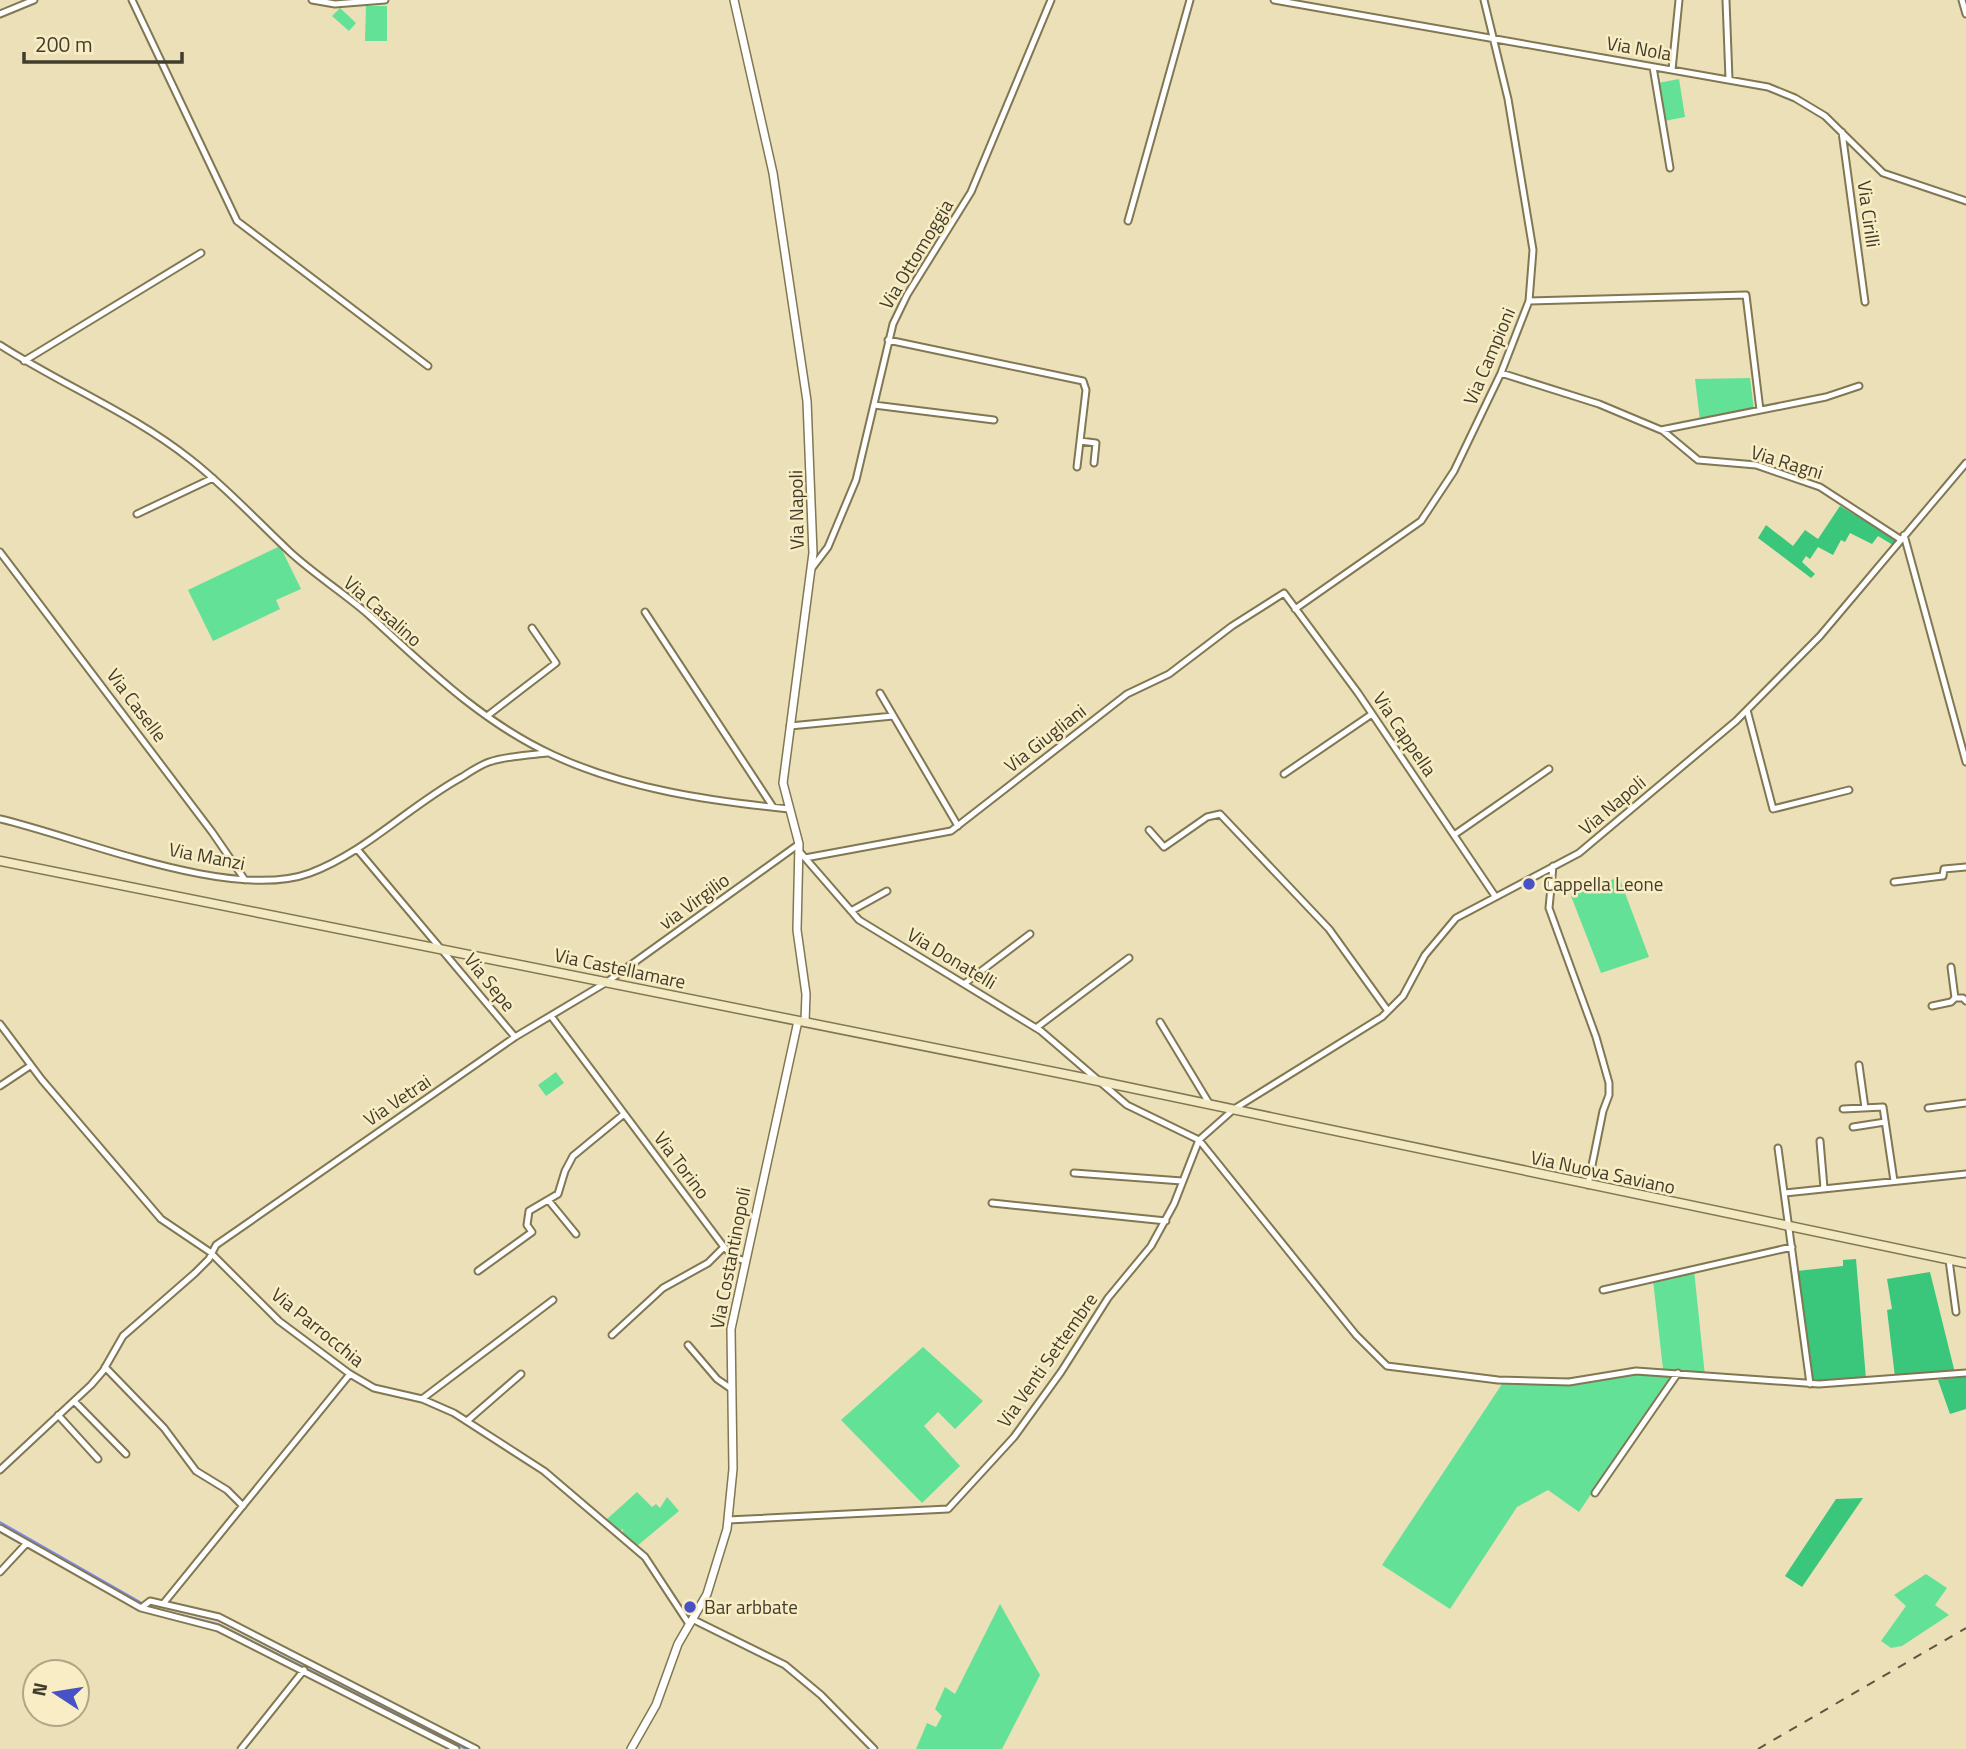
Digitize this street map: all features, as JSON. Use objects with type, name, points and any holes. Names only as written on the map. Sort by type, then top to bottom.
[{"type":"main road","name":"Via Castellamare","points":[[0,861],[1234,1109]]},
{"type":"main road","name":"Via Nuova Saviano","points":[[1234,1109],[1966,1263]]},
{"type":"street","points":[[0,14],[34,0]]},
{"type":"street","points":[[132,0],[237,221],[428,366]]},
{"type":"street","points":[[313,1],[354,4],[385,0]]},
{"type":"street","name":"Via Napoli","points":[[734,0],[773,173],[805,377],[810,449],[812,568],[783,783],[801,851],[797,930],[806,994],[802,1021]]},
{"type":"street","name":"Via Ottomoggia","points":[[812,568],[828,547],[856,480],[888,340],[907,295],[976,181],[1051,0]]},
{"type":"street","points":[[1128,221],[1190,0]]},
{"type":"street","name":"Via Nola","points":[[1274,0],[1729,79],[1783,92],[1815,109],[1842,130],[1883,173],[1966,201]]},
{"type":"street","name":"Via Campioni","points":[[1296,609],[1421,521],[1454,471],[1502,373],[1529,301],[1533,250],[1495,39],[1490,31],[1484,0]]},
{"type":"street","points":[[1672,70],[1679,0]]},
{"type":"street","points":[[1726,0],[1729,79]]},
{"type":"street","points":[[1962,0],[1966,14]]},
{"type":"street","points":[[1653,66],[1670,168]]},
{"type":"street","name":"Via Cirilli","points":[[1842,130],[1865,302]]},
{"type":"street","points":[[24,360],[201,253]]},
{"type":"street","points":[[1529,301],[1746,295],[1760,410]]},
{"type":"street","points":[[888,340],[1083,381],[1086,390],[1077,467]]},
{"type":"street","name":"Via Casalino","points":[[0,345],[157,435],[213,478],[301,561],[368,614],[399,646],[466,702],[547,752],[630,782],[717,800],[789,809]]},
{"type":"street","name":"Via Ragni","points":[[1502,373],[1599,404],[1661,430],[1698,460],[1756,465],[1820,487],[1902,537]]},
{"type":"street","name":"Via Ragni","points":[[1661,430],[1826,397],[1858,386]]},
{"type":"street","points":[[874,405],[993,420]]},
{"type":"street","points":[[1080,441],[1096,443],[1094,463]]},
{"type":"street","name":"Via Napoli","points":[[1234,1109],[1388,1011],[1403,996],[1418,966],[1446,927],[1495,896],[1579,853],[1747,710],[1820,636],[1966,463]]},
{"type":"street","points":[[137,514],[213,478]]},
{"type":"street","points":[[1902,537],[1966,762]]},
{"type":"street","name":"Via Caselle","points":[[0,552],[197,811],[245,881]]},
{"type":"street","name":"Via Cappella","points":[[1284,593],[1372,714],[1495,896]]},
{"type":"street","name":"Via Giugliani","points":[[801,851],[951,831],[1127,694],[1169,674],[1232,626],[1284,593]]},
{"type":"street","points":[[645,612],[773,807]]},
{"type":"street","points":[[487,716],[556,663],[532,628]]},
{"type":"street","points":[[880,693],[958,826]]},
{"type":"street","points":[[1747,710],[1773,809],[1849,790]]},
{"type":"street","points":[[1284,774],[1372,714]]},
{"type":"street","points":[[790,726],[893,716]]},
{"type":"street","name":"Via Manzi","points":[[0,819],[163,864],[245,881],[268,881],[309,874],[357,849],[428,796],[489,762],[547,752]]},
{"type":"street","points":[[1454,835],[1549,769]]},
{"type":"street","points":[[1149,830],[1164,847],[1208,817],[1220,814],[1329,929],[1388,1011]]},
{"type":"street","name":"Via Sepe","points":[[357,849],[515,1037]]},
{"type":"street","name":"Via Donatelli","points":[[801,851],[859,920],[1036,1028],[1127,1105],[1199,1140]]},
{"type":"street","name":"via Virgilio","points":[[607,982],[801,851]]},
{"type":"street","points":[[1553,866],[1549,908],[1596,1037],[1609,1083],[1609,1096],[1602,1111],[1588,1185]]},
{"type":"street","points":[[1894,882],[1943,876],[1944,870],[1966,867]]},
{"type":"street","points":[[851,911],[887,891]]},
{"type":"street","points":[[964,984],[1030,934]]},
{"type":"street","points":[[1036,1028],[1129,958]]},
{"type":"street","points":[[1951,967],[1955,998]]},
{"type":"street","name":"Via Vetrai","points":[[0,1470],[106,1367],[131,1326],[195,1273],[209,1259],[210,1252],[258,1214],[515,1037],[607,982]]},
{"type":"street","points":[[1933,1006],[1951,1002],[1955,998],[1963,998],[1966,1001]]},
{"type":"street","name":"Via Torino","points":[[551,1016],[724,1247],[734,1257],[745,1261]]},
{"type":"street","name":"Via Costantinopoli","points":[[631,1749],[656,1705],[673,1654],[707,1594],[728,1520],[733,1469],[731,1329],[802,1021]]},
{"type":"street","points":[[1160,1022],[1210,1104]]},
{"type":"street","name":"Via Parrocchia","points":[[0,1024],[30,1066],[152,1211],[210,1252],[279,1321],[350,1374],[374,1388],[422,1399],[467,1421],[544,1471],[636,1549],[654,1569],[691,1621]]},
{"type":"street","points":[[1858,1065],[1864,1108]]},
{"type":"street","points":[[0,1086],[30,1066]]},
{"type":"street","points":[[1928,1108],[1966,1103]]},
{"type":"street","points":[[1843,1109],[1883,1107],[1894,1181]]},
{"type":"street","name":"Via Venti Settembre","points":[[728,1520],[948,1509],[1014,1437],[1039,1404],[1093,1319],[1132,1273],[1166,1221],[1199,1140],[1234,1109]]},
{"type":"street","points":[[478,1271],[532,1232],[527,1225],[529,1211],[558,1194],[573,1156],[624,1114]]},
{"type":"street","points":[[1853,1127],[1885,1122]]},
{"type":"street","points":[[1199,1140],[1356,1335],[1387,1366],[1498,1380],[1569,1382],[1636,1371],[1810,1384],[1966,1373]]},
{"type":"street","points":[[1820,1141],[1824,1188]]},
{"type":"street","points":[[1778,1148],[1810,1384]]},
{"type":"street","points":[[1074,1172],[1182,1181]]},
{"type":"street","points":[[1785,1194],[1966,1174]]},
{"type":"street","points":[[549,1201],[576,1234]]},
{"type":"street","points":[[992,1203],[1166,1221]]},
{"type":"street","points":[[612,1335],[663,1288],[708,1263],[724,1247]]},
{"type":"street","points":[[1603,1290],[1792,1247]]},
{"type":"street","points":[[1949,1260],[1956,1312]]},
{"type":"street","points":[[422,1399],[553,1300]]},
{"type":"street","points":[[688,1345],[718,1379],[730,1388]]},
{"type":"street","points":[[106,1367],[164,1428],[196,1471],[227,1490],[243,1506]]},
{"type":"street","points":[[1595,1493],[1678,1373]]},
{"type":"street","points":[[163,1604],[350,1374]]},
{"type":"street","points":[[467,1421],[521,1374]]},
{"type":"street","points":[[74,1401],[126,1454]]},
{"type":"street","points":[[58,1415],[98,1458]]},
{"type":"street","points":[[0,1528],[144,1606],[218,1628],[456,1749]]},
{"type":"street","points":[[0,1573],[26,1544]]},
{"type":"street","points":[[144,1606],[163,1604],[219,1617],[476,1749]]},
{"type":"street","points":[[691,1621],[785,1665],[821,1695],[874,1749]]},
{"type":"street","points":[[240,1749],[304,1670]]},
{"type":"green space","points":[[366,6],[387,6],[387,41],[365,41]]},
{"type":"green space","points":[[340,8],[356,23],[349,31],[332,16]]},
{"type":"green space","points":[[1679,79],[1685,117],[1664,121],[1658,83]]},
{"type":"green space","points":[[1750,378],[1754,410],[1700,421],[1695,379]]},
{"type":"green space","points":[[1840,506],[1898,540],[1893,545],[1878,536],[1872,544],[1850,533],[1845,542],[1841,540],[1833,555],[1818,547],[1810,559],[1806,556],[1802,562],[1815,574],[1811,578],[1758,538],[1766,525],[1793,546],[1805,530],[1818,539]]},
{"type":"green space","points":[[280,546],[301,589],[276,600],[280,609],[213,641],[188,590]]},
{"type":"green space","points":[[1619,877],[1649,957],[1601,973],[1571,896]]},
{"type":"green space","points":[[556,1072],[564,1083],[546,1096],[538,1085]]},
{"type":"green space","points":[[1856,1259],[1866,1379],[1811,1382],[1797,1271],[1843,1266],[1843,1260]]},
{"type":"green space","points":[[1694,1270],[1705,1376],[1670,1372],[1669,1379],[1579,1512],[1548,1490],[1517,1507],[1450,1609],[1382,1565],[1502,1384],[1560,1385],[1561,1378],[1663,1369],[1653,1280]]},
{"type":"green space","points":[[1930,1272],[1955,1373],[1895,1377],[1887,1310],[1892,1309],[1887,1279]]},
{"type":"green space","points":[[923,1347],[983,1401],[955,1429],[938,1412],[924,1426],[960,1466],[922,1503],[841,1420]]},
{"type":"green space","points":[[1966,1376],[1966,1409],[1950,1414],[1938,1380]]},
{"type":"green space","points":[[637,1492],[652,1507],[656,1504],[660,1508],[667,1497],[679,1511],[637,1546],[623,1534],[623,1529],[620,1531],[606,1520]]},
{"type":"green space","points":[[1863,1498],[1802,1587],[1785,1576],[1836,1499]]},
{"type":"green space","points":[[1926,1574],[1947,1588],[1935,1605],[1949,1615],[1902,1646],[1891,1648],[1881,1641],[1906,1606],[1894,1595]]},
{"type":"green space","points":[[1000,1604],[1040,1675],[1002,1749],[916,1749],[927,1723],[936,1727],[942,1716],[935,1709],[945,1687],[955,1694]]},
{"type":"waterway","points":[[0,1522],[149,1607],[218,1624],[466,1749]]},
{"type":"railway","points":[[1758,1749],[1966,1628]]},
{"type":"place","name":"Cappella Leone","points":[[1529,884]]},
{"type":"place","name":"Bar arbbate","points":[[690,1607]]}]
